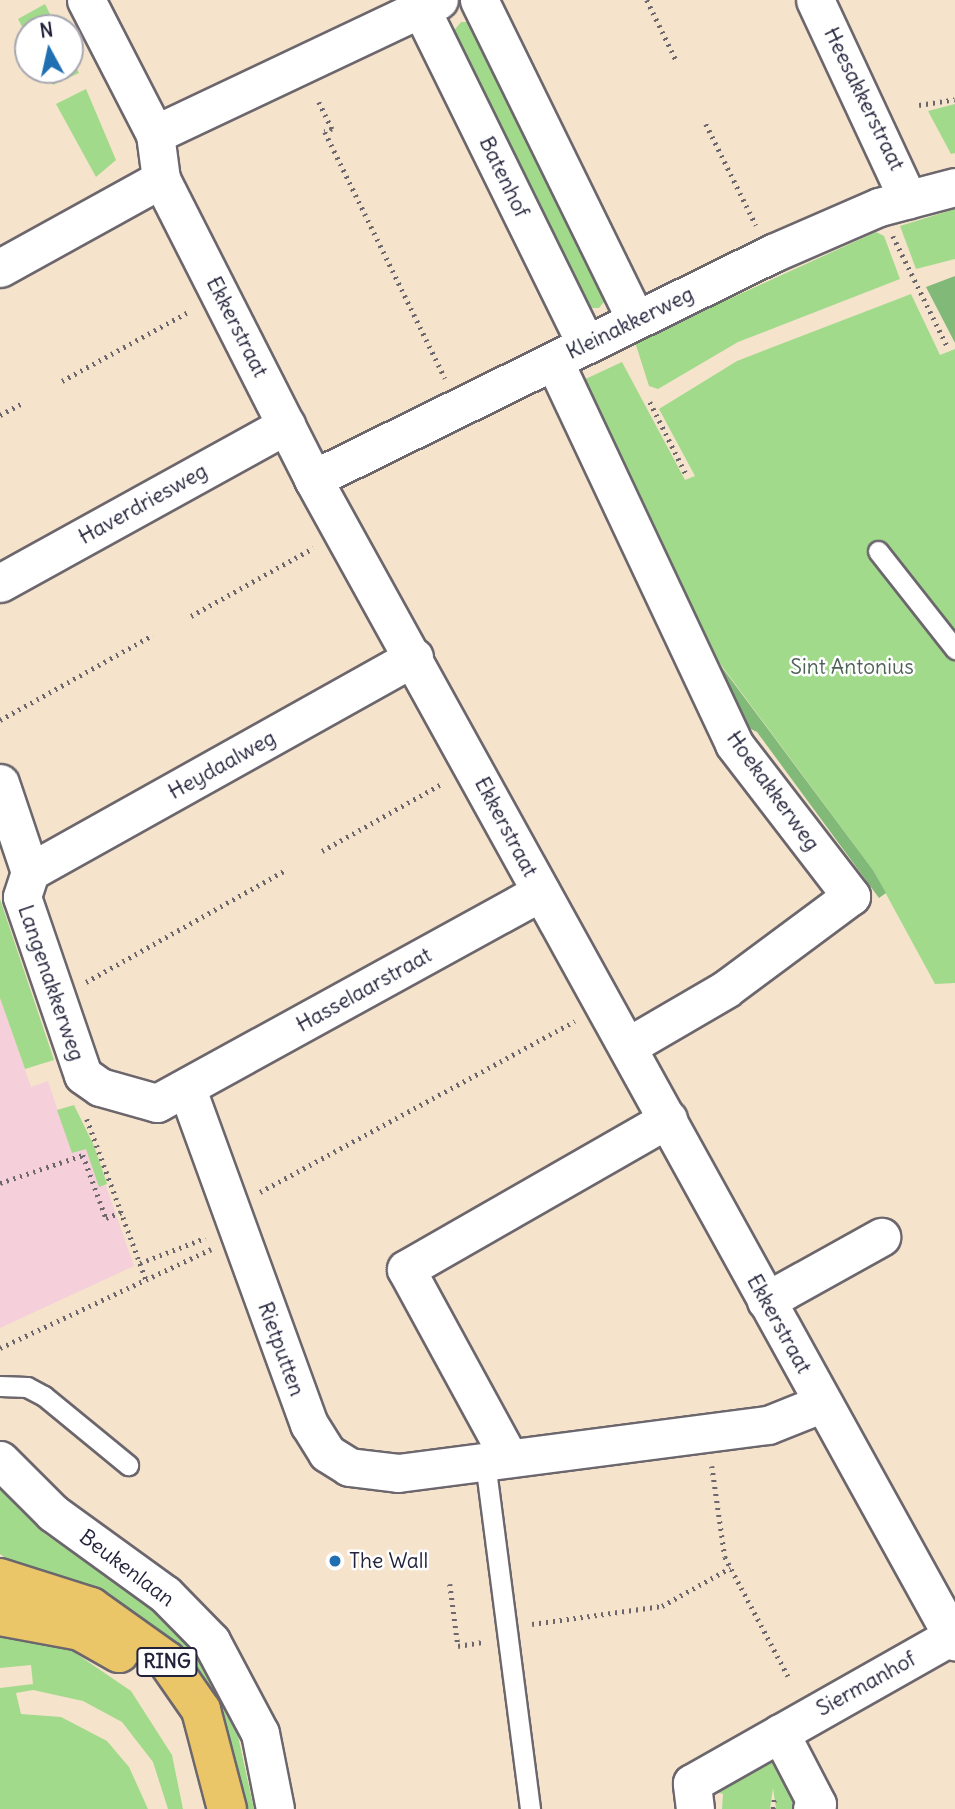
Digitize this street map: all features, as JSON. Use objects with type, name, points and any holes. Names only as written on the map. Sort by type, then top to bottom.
[{"type":"main road","name":"RING","points":[[0,1578],[92,1607],[167,1661],[201,1710],[227,1809]]},
{"type":"main road","name":"RING","points":[[0,1616],[80,1631],[139,1668],[182,1725],[205,1809]]},
{"type":"street","name":"Ekkerstraat","points":[[86,0],[155,134],[162,180],[313,479],[414,657],[766,1301],[954,1638]]},
{"type":"street","points":[[479,0],[636,320]]},
{"type":"street","name":"Heesakkerstraat","points":[[816,0],[898,212]]},
{"type":"street","name":"Batenhof","points":[[155,134],[430,4],[570,353]]},
{"type":"street","points":[[0,268],[162,180]]},
{"type":"street","name":"Kleinakkerweg","points":[[313,479],[773,253],[898,212],[955,187]]},
{"type":"street","name":"Hoekakkerweg","points":[[570,353],[734,744],[851,896],[726,989],[628,1046]]},
{"type":"street","name":"Haverdriesweg","points":[[0,583],[286,425]]},
{"type":"street","name":"Heydaalweg","points":[[30,872],[414,657]]},
{"type":"street","name":"Langenakkerweg","points":[[0,783],[30,872],[22,897],[83,1075],[141,1103],[157,1103],[187,1089]]},
{"type":"street","name":"Hasselaarstraat","points":[[187,1089],[541,892]]},
{"type":"street","name":"Rietputten","points":[[187,1089],[212,1143],[228,1234],[309,1424],[327,1453],[349,1467],[381,1473],[768,1425],[823,1403]]},
{"type":"street","points":[[497,1460],[406,1269],[668,1119]]},
{"type":"street","points":[[766,1301],[881,1237]]},
{"type":"street","name":"Beukenlaan","points":[[0,1460],[53,1513],[166,1594],[211,1641],[260,1733],[275,1809]]},
{"type":"street","name":"Siermanhof","points":[[695,1809],[692,1783],[954,1638]]},
{"type":"street","points":[[780,1732],[817,1804],[812,1809]]},
{"type":"lane","points":[[878,551],[955,649]]},
{"type":"lane","points":[[0,1386],[27,1387],[44,1396],[128,1465]]},
{"type":"lane","points":[[497,1460],[506,1627],[530,1809]]},
{"type":"path","points":[[647,0],[676,60]]},
{"type":"path","points":[[919,105],[955,99]]},
{"type":"path","points":[[319,102],[332,129],[325,132],[445,378]]},
{"type":"path","points":[[706,124],[756,225]]},
{"type":"path","points":[[898,212],[948,348]]},
{"type":"path","points":[[62,381],[200,305]]},
{"type":"path","points":[[650,402],[687,476]]},
{"type":"path","points":[[0,415],[23,403]]},
{"type":"path","points":[[191,616],[321,543]]},
{"type":"path","points":[[0,720],[153,635]]},
{"type":"path","points":[[322,852],[451,779]]},
{"type":"path","points":[[75,988],[284,871]]},
{"type":"path","points":[[250,1198],[582,1017]]},
{"type":"path","points":[[84,1112],[146,1279]]},
{"type":"path","points":[[0,1183],[83,1155],[106,1218],[122,1212]]},
{"type":"path","points":[[140,1263],[228,1234]]},
{"type":"path","points":[[0,1348],[146,1279],[228,1234]]},
{"type":"path","points":[[712,1465],[730,1568],[788,1676]]},
{"type":"path","points":[[506,1627],[662,1606],[730,1568]]},
{"type":"path","points":[[450,1584],[458,1646],[476,1643]]},
{"type":"shaded area","points":[[0,998],[31,1087],[48,1081],[72,1153],[92,1146],[134,1266],[0,1328]]},
{"type":"green space","points":[[45,4],[50,14],[27,14]]},
{"type":"green space","points":[[461,22],[472,22],[607,298],[599,308],[585,308],[451,34]]},
{"type":"green space","points":[[86,89],[116,160],[96,177],[56,104]]},
{"type":"green space","points":[[955,104],[955,153],[951,154],[928,111]]},
{"type":"green space","points":[[955,209],[955,259],[916,269],[900,226]]},
{"type":"green space","points":[[876,232],[884,236],[900,279],[738,342],[658,389],[649,386],[635,342]]},
{"type":"green space","points":[[955,276],[955,343],[926,287]]},
{"type":"green space","name":"Sint Antonius","points":[[911,294],[940,355],[955,349],[955,983],[935,984],[873,870],[710,650],[579,382],[622,362],[685,480],[695,476],[659,409],[737,361]]},
{"type":"green space","points":[[709,650],[873,870],[886,893],[879,898],[757,732],[739,723]]},
{"type":"green space","points":[[0,899],[54,1060],[25,1069],[0,998]]},
{"type":"green space","points":[[74,1105],[94,1146],[107,1184],[99,1187],[86,1149],[72,1153],[57,1110]]},
{"type":"green space","points":[[0,1469],[13,1486],[14,1504],[45,1534],[143,1600],[185,1639],[234,1718],[254,1809],[241,1809],[221,1722],[0,1554]]},
{"type":"green space","points":[[0,1633],[65,1646],[131,1691],[172,1755],[183,1809],[168,1809],[153,1762],[122,1722],[83,1701],[33,1690],[16,1693],[21,1714],[61,1717],[107,1741],[129,1767],[148,1809],[0,1809],[0,1688],[33,1684],[31,1665],[0,1668]]},
{"type":"green space","points":[[774,1757],[799,1795],[795,1809],[776,1809],[773,1788],[770,1809],[722,1809],[723,1794],[706,1789]]},
{"type":"place","name":"The Wall","points":[[335,1561]]}]
